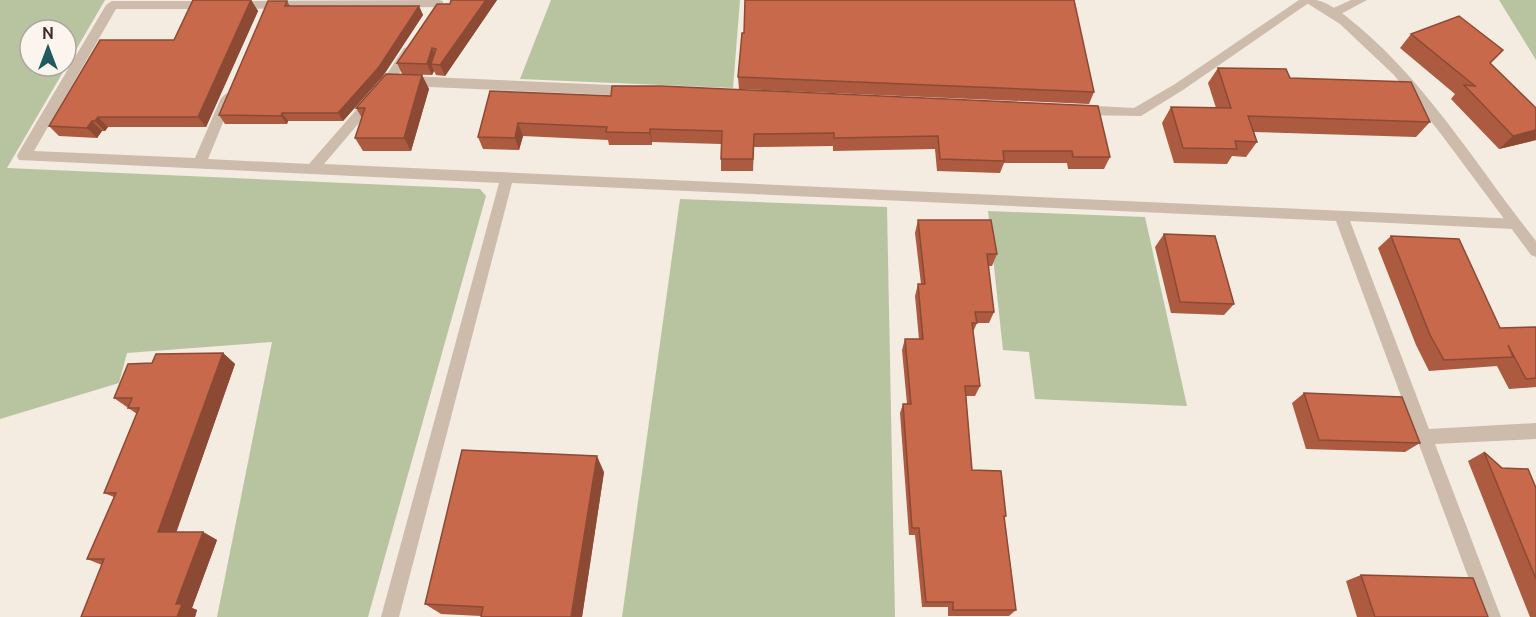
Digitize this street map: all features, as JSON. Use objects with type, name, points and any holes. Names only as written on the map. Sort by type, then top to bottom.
[{"type":"street","points":[[1067,110],[1136,113],[1308,0],[1344,21],[1388,62],[1417,94],[1513,224],[1536,251]]},
{"type":"street","points":[[1333,13],[1361,0]]},
{"type":"street","points":[[439,6],[265,10],[112,5],[24,156],[1513,224]]},
{"type":"street","points":[[312,169],[389,80],[414,42]]},
{"type":"street","points":[[389,80],[647,91]]},
{"type":"street","points":[[199,164],[231,90]]},
{"type":"street","points":[[390,617],[507,178]]},
{"type":"street","points":[[1341,216],[1492,617]]},
{"type":"street","points":[[1425,437],[1536,431]]},
{"type":"green space","points":[[0,0],[105,0],[78,46],[78,18],[18,18],[18,78],[60,78],[7,168],[480,189],[486,196],[368,617],[217,617],[272,342],[127,353],[119,383],[0,419]]},
{"type":"green space","points":[[551,0],[740,0],[733,88],[520,79]]},
{"type":"green space","points":[[1499,0],[1536,0],[1536,60]]},
{"type":"green space","points":[[680,199],[887,207],[895,617],[622,617]]},
{"type":"green space","points":[[988,211],[1145,217],[1187,406],[1035,399],[1029,352],[1003,350]]},
{"type":"building","points":[[193,0],[251,0],[198,117],[98,117],[87,128],[49,126],[100,40],[174,40]]},
{"type":"building","points":[[451,0],[486,0],[440,65],[431,64],[436,49],[432,48],[427,64],[397,63],[437,4],[450,4]]},
{"type":"building","points":[[745,0],[1074,0],[1094,92],[738,77],[742,33],[744,33]]},
{"type":"building","points":[[268,1],[287,1],[285,6],[419,6],[379,67],[338,113],[282,113],[281,116],[219,115]]},
{"type":"building","points":[[1459,16],[1503,50],[1490,63],[1536,108],[1536,130],[1513,136],[1464,85],[1475,86],[1411,34]]},
{"type":"building","points":[[1218,68],[1286,69],[1290,78],[1411,82],[1430,122],[1248,116],[1257,142],[1235,141],[1237,149],[1183,148],[1171,107],[1231,108]]},
{"type":"building","points":[[386,74],[422,75],[404,138],[355,138],[365,108],[356,108]]},
{"type":"building","points":[[612,86],[661,86],[1098,106],[1110,157],[1073,157],[1072,151],[1003,151],[1004,161],[940,159],[938,136],[834,138],[834,133],[754,134],[753,159],[721,159],[722,131],[650,129],[650,133],[606,132],[607,127],[518,123],[515,138],[478,137],[490,91],[611,96]]},
{"type":"building","points":[[918,220],[991,220],[997,254],[987,254],[994,312],[975,312],[977,323],[972,323],[980,386],[965,386],[972,470],[1001,471],[1006,516],[1004,516],[1016,610],[953,610],[953,602],[926,602],[919,528],[912,528],[903,404],[911,404],[905,339],[923,339],[918,284],[925,284]]},
{"type":"building","points":[[1164,234],[1215,236],[1234,304],[1180,302]]},
{"type":"building","points":[[1391,236],[1459,239],[1500,328],[1536,327],[1536,378],[1526,379],[1508,345],[1513,357],[1444,360],[1430,335]]},
{"type":"building","points":[[223,353],[158,532],[203,532],[176,604],[182,604],[177,617],[81,617],[104,559],[87,559],[116,493],[104,493],[139,408],[128,408],[132,398],[114,398],[128,364],[152,363],[156,354]]},
{"type":"building","points":[[1304,393],[1402,397],[1420,443],[1319,440]]},
{"type":"building","points":[[462,450],[597,456],[571,617],[481,617],[483,607],[425,604]]},
{"type":"building","points":[[1484,452],[1502,468],[1528,469],[1536,488],[1536,579]]},
{"type":"building","points":[[1361,575],[1473,578],[1488,617],[1375,617]]}]
